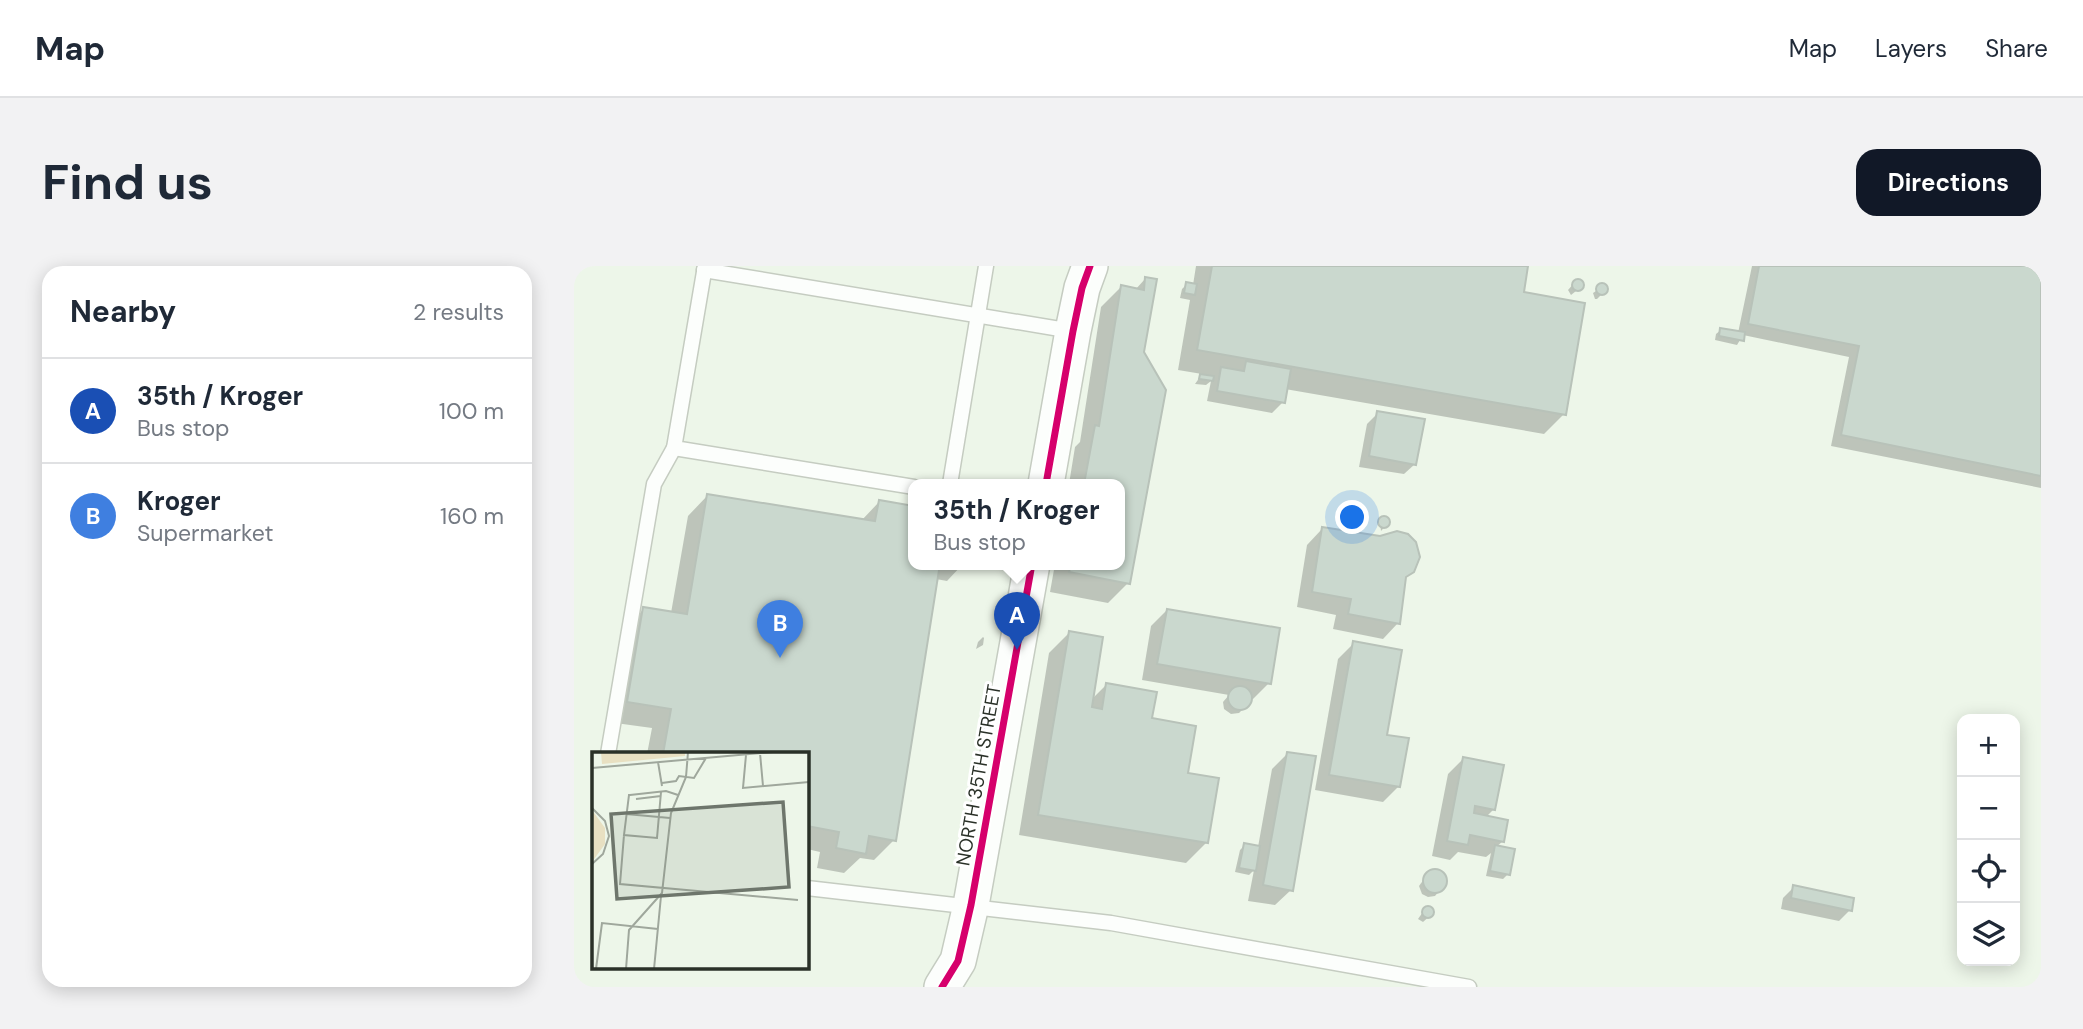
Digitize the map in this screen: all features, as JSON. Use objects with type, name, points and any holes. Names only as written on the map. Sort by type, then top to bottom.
[{"type":"street","points":[[1047,479],[1073,331],[1082,288],[1090,266]]},
{"type":"street","name":"NORTH 35TH STREET","points":[[945,985],[957,961],[971,905],[1031,570]]},
{"type":"lane","points":[[951,479],[986,266]]},
{"type":"lane","points":[[608,752],[654,484],[674,448],[705,268],[1073,331]]},
{"type":"lane","points":[[674,448],[908,486]]},
{"type":"lane","points":[[808,888],[838,894],[971,905],[1111,923],[1469,987]]},
{"type":"building","points":[[1212,266],[1528,266],[1524,292],[1585,303],[1566,415],[1197,350]]},
{"type":"building","points":[[1759,266],[2041,266],[2041,476],[1841,435],[1859,346],[1748,324]]},
{"type":"building","points":[[1145,277],[1157,279],[1144,352],[1166,390],[1130,584],[1069,572],[1125,570],[1125,479],[1085,479],[1095,425],[1099,426],[1121,285],[1144,290]]},
{"type":"building","points":[[1578,279],[1584,285],[1578,291],[1572,285]]},
{"type":"building","points":[[1186,282],[1197,284],[1195,295],[1184,293]]},
{"type":"building","points":[[1602,283],[1608,289],[1602,295],[1596,289]]},
{"type":"building","points":[[1720,328],[1745,332],[1744,341],[1719,336]]},
{"type":"building","points":[[1246,361],[1291,369],[1285,403],[1217,391],[1221,367],[1244,371]]},
{"type":"building","points":[[1200,374],[1214,376],[1213,381],[1199,379]]},
{"type":"building","points":[[1377,411],[1425,419],[1416,465],[1369,456]]},
{"type":"building","points":[[707,494],[875,521],[879,500],[908,505],[908,570],[939,570],[896,841],[869,836],[866,854],[836,848],[839,832],[808,826],[808,752],[663,752],[671,709],[627,702],[643,607],[687,614]]},
{"type":"building","points":[[1384,516],[1390,522],[1384,528],[1378,522]]},
{"type":"building","points":[[1322,527],[1380,536],[1397,531],[1408,534],[1416,542],[1420,557],[1414,572],[1406,577],[1400,624],[1348,614],[1351,599],[1312,592]]},
{"type":"building","points":[[1167,609],[1280,628],[1271,684],[1157,664]]},
{"type":"building","points":[[1069,631],[1103,637],[1092,707],[1102,709],[1106,683],[1157,692],[1152,718],[1196,726],[1188,773],[1219,778],[1208,843],[1038,815]]},
{"type":"building","points":[[1353,641],[1402,650],[1387,735],[1409,738],[1400,787],[1329,775]]},
{"type":"building","points":[[1240,686],[1249,689],[1252,698],[1249,707],[1240,710],[1231,707],[1228,698],[1231,689]]},
{"type":"building","points":[[1287,752],[1316,756],[1293,891],[1263,885]]},
{"type":"building","points":[[1463,757],[1504,765],[1495,810],[1475,806],[1474,813],[1508,820],[1504,842],[1470,835],[1468,845],[1447,841]]},
{"type":"building","points":[[1244,843],[1260,846],[1256,871],[1239,868]]},
{"type":"building","points":[[1495,845],[1515,849],[1510,875],[1490,871]]},
{"type":"building","points":[[1435,869],[1446,876],[1447,881],[1440,892],[1435,893],[1424,886],[1423,881],[1430,870]]},
{"type":"building","points":[[1793,885],[1854,898],[1852,911],[1791,898]]},
{"type":"building","points":[[1428,906],[1434,912],[1428,918],[1422,912]]},
{"type":"cycle path","points":[[1047,479],[1073,331],[1082,288],[1090,266]]},
{"type":"cycle path","points":[[942,987],[958,961],[971,905],[1031,570]]},
{"type":"place","name":"35th / Kroger","points":[[1017,650]]},
{"type":"place","name":"Kroger","points":[[780,658]]}]
